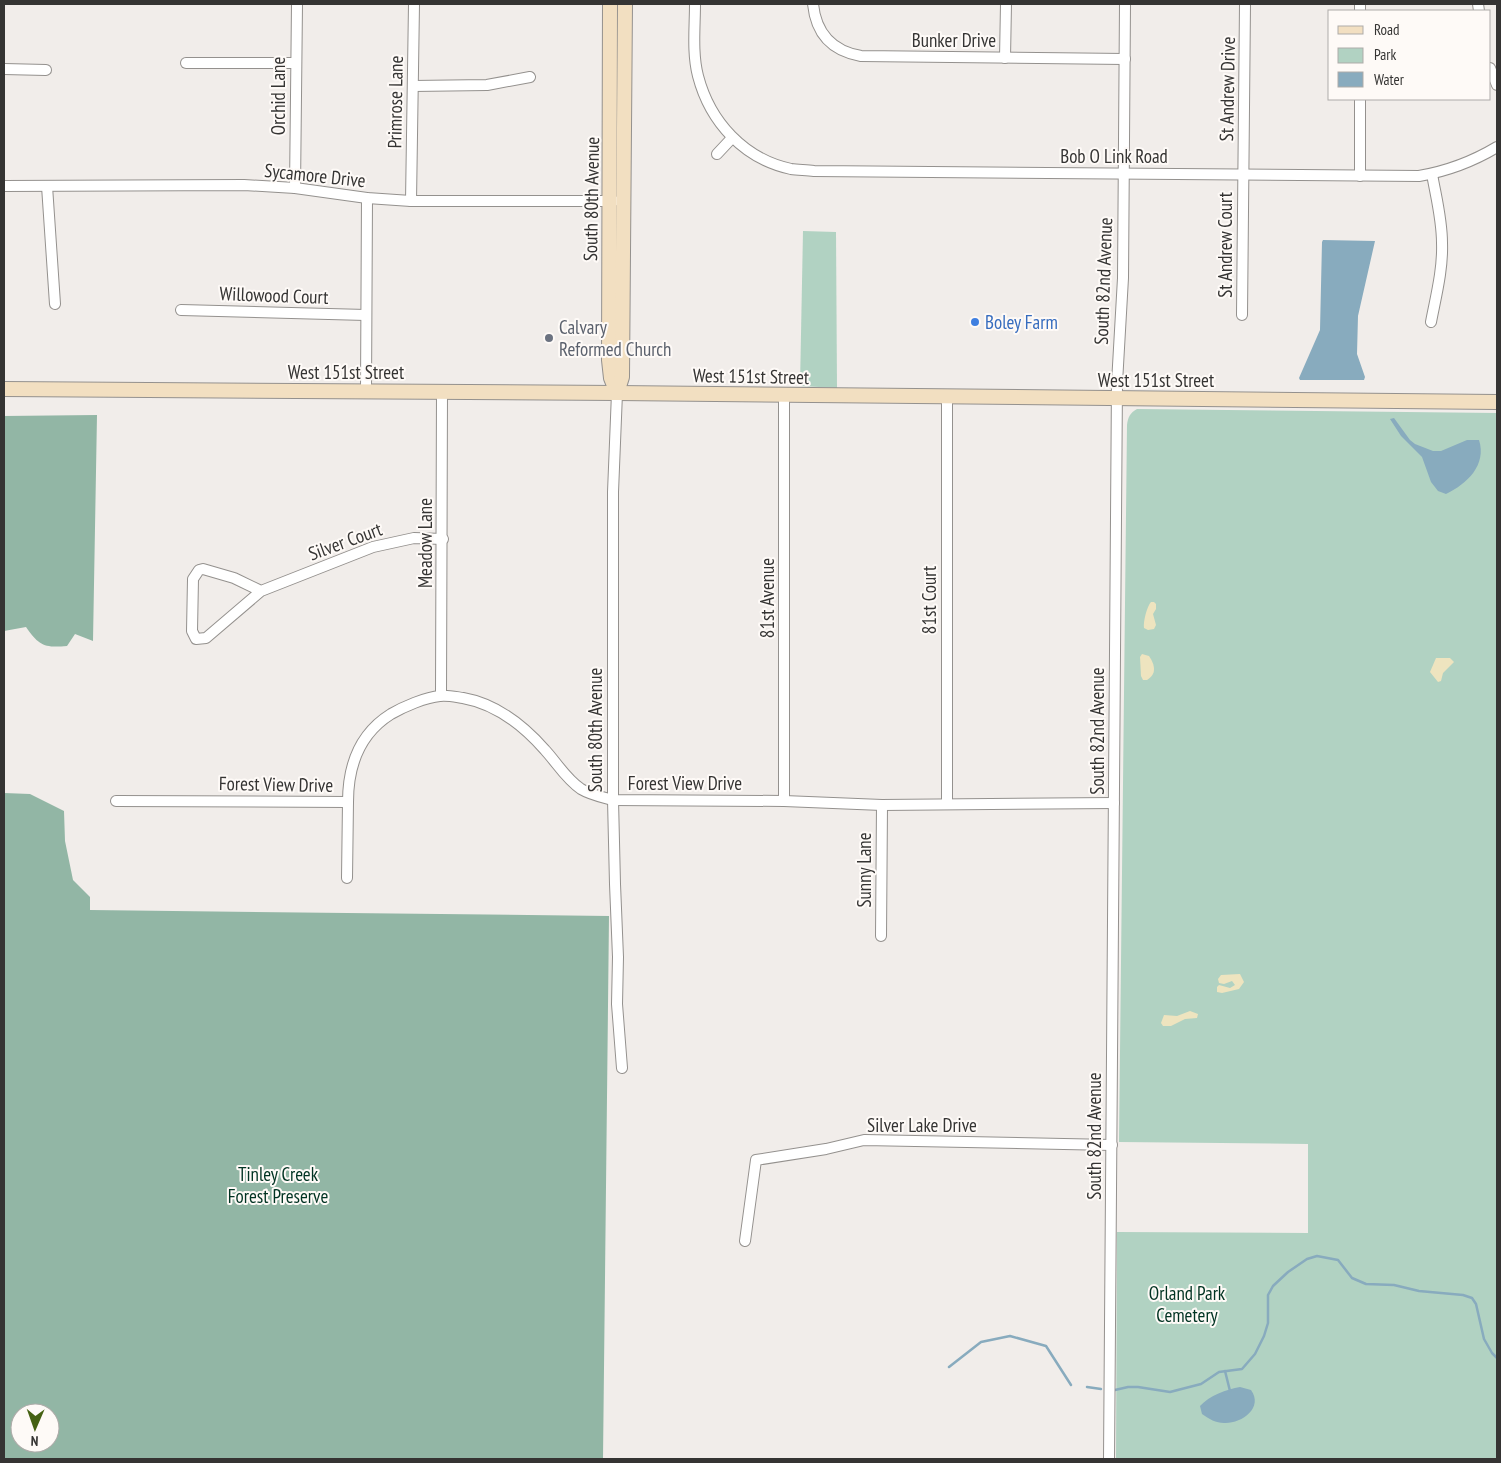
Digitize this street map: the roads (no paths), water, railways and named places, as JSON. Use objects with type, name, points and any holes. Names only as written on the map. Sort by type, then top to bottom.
[{"type":"street","name":"Orchid Lane","points":[[295,188],[297,4]]},
{"type":"street","name":"Primrose Lane","points":[[411,201],[414,4]]},
{"type":"street","name":"South 80th Avenue","points":[[610,4],[609,360],[611,378],[617,392]]},
{"type":"street","name":"South 80th Avenue","points":[[622,1068],[617,1004],[618,957],[613,800],[614,492],[617,392],[622,377],[625,4]]},
{"type":"street","name":"Bob O Link Road","points":[[695,4],[695,51],[698,76],[706,100],[718,121],[732,138],[768,162],[791,169],[814,171],[1400,177],[1432,174],[1473,161],[1497,147]]},
{"type":"street","name":"Bunker Drive","points":[[813,4],[814,16],[828,41],[840,50],[850,54],[868,57],[1125,59]]},
{"type":"street","points":[[1005,58],[1006,4]]},
{"type":"street","name":"South 82nd Avenue","points":[[1109,1459],[1118,398],[1116,383],[1123,278],[1125,4]]},
{"type":"street","name":"St Andrew Drive","points":[[1243,175],[1245,4]]},
{"type":"street","points":[[186,62],[296,63]]},
{"type":"street","points":[[4,69],[46,70]]},
{"type":"street","points":[[1491,70],[1497,85]]},
{"type":"street","points":[[413,86],[487,84],[530,77]]},
{"type":"street","points":[[1360,100],[1360,176]]},
{"type":"street","points":[[717,154],[732,138]]},
{"type":"street","points":[[1430,322],[1440,272],[1442,243],[1432,174]]},
{"type":"street","name":"St Andrew Court","points":[[1242,315],[1243,175]]},
{"type":"street","name":"Sycamore Drive","points":[[4,186],[244,185],[295,188],[367,198],[411,201],[623,201]]},
{"type":"street","points":[[47,186],[55,304]]},
{"type":"street","points":[[366,391],[367,198]]},
{"type":"street","name":"Willowood Court","points":[[181,310],[366,314]]},
{"type":"street","name":"West 151st Street","points":[[4,389],[617,392],[1497,402]]},
{"type":"street","name":"Meadow Lane","points":[[440,695],[443,538],[442,392]]},
{"type":"street","name":"81st Avenue","points":[[784,395],[784,801]]},
{"type":"street","name":"81st Court","points":[[947,397],[947,804]]},
{"type":"street","name":"Silver Court","points":[[261,591],[234,578],[203,569],[199,570],[193,579],[192,631],[196,639],[206,638],[261,591],[373,547],[414,538],[443,538]]},
{"type":"street","name":"Forest View Drive","points":[[116,801],[348,802],[349,781],[356,755],[372,729],[398,710],[440,695],[475,700],[511,718],[539,744],[567,778],[593,795],[613,800],[784,801],[882,805],[1114,803]]},
{"type":"street","points":[[347,878],[348,802]]},
{"type":"street","name":"Sunny Lane","points":[[881,936],[882,805]]},
{"type":"street","name":"Silver Lake Drive","points":[[746,1241],[756,1160],[826,1149],[864,1140],[1112,1145]]},
{"type":"water","points":[[1323,240],[1375,241],[1358,316],[1357,354],[1365,377],[1364,380],[1300,380],[1299,378],[1320,330]]},
{"type":"water","points":[[1394,418],[1410,440],[1433,451],[1441,451],[1467,440],[1479,440],[1480,458],[1473,473],[1454,490],[1446,494],[1438,491],[1431,482],[1422,457],[1401,436],[1390,419]]},
{"type":"water","points":[[1240,1387],[1251,1390],[1254,1397],[1255,1403],[1249,1414],[1231,1423],[1221,1423],[1202,1414],[1200,1406],[1208,1399],[1224,1391]]},
{"type":"waterway","points":[[1115,1390],[1138,1387],[1170,1392],[1201,1384],[1219,1372],[1242,1369],[1255,1354],[1264,1336],[1268,1323],[1268,1295],[1273,1286],[1288,1272],[1307,1259],[1317,1256],[1338,1260],[1352,1278],[1366,1284],[1394,1285],[1419,1291],[1463,1295],[1472,1298],[1476,1304],[1484,1339],[1497,1358]]},
{"type":"waterway","points":[[949,1367],[981,1342],[1010,1336],[1046,1346],[1071,1385]]},
{"type":"waterway","points":[[1225,1371],[1230,1391]]},
{"type":"waterway","points":[[1087,1387],[1101,1389]]},
{"type":"place","name":"Boley Farm","points":[[975,322]]},
{"type":"place","name":"Calvary Reformed Church","points":[[549,338]]},
{"type":"park label","name":"Tinley Creek Forest Preserve","points":[[278,1185]]},
{"type":"park label","name":"Orland Park Cemetery","points":[[1187,1304]]}]
